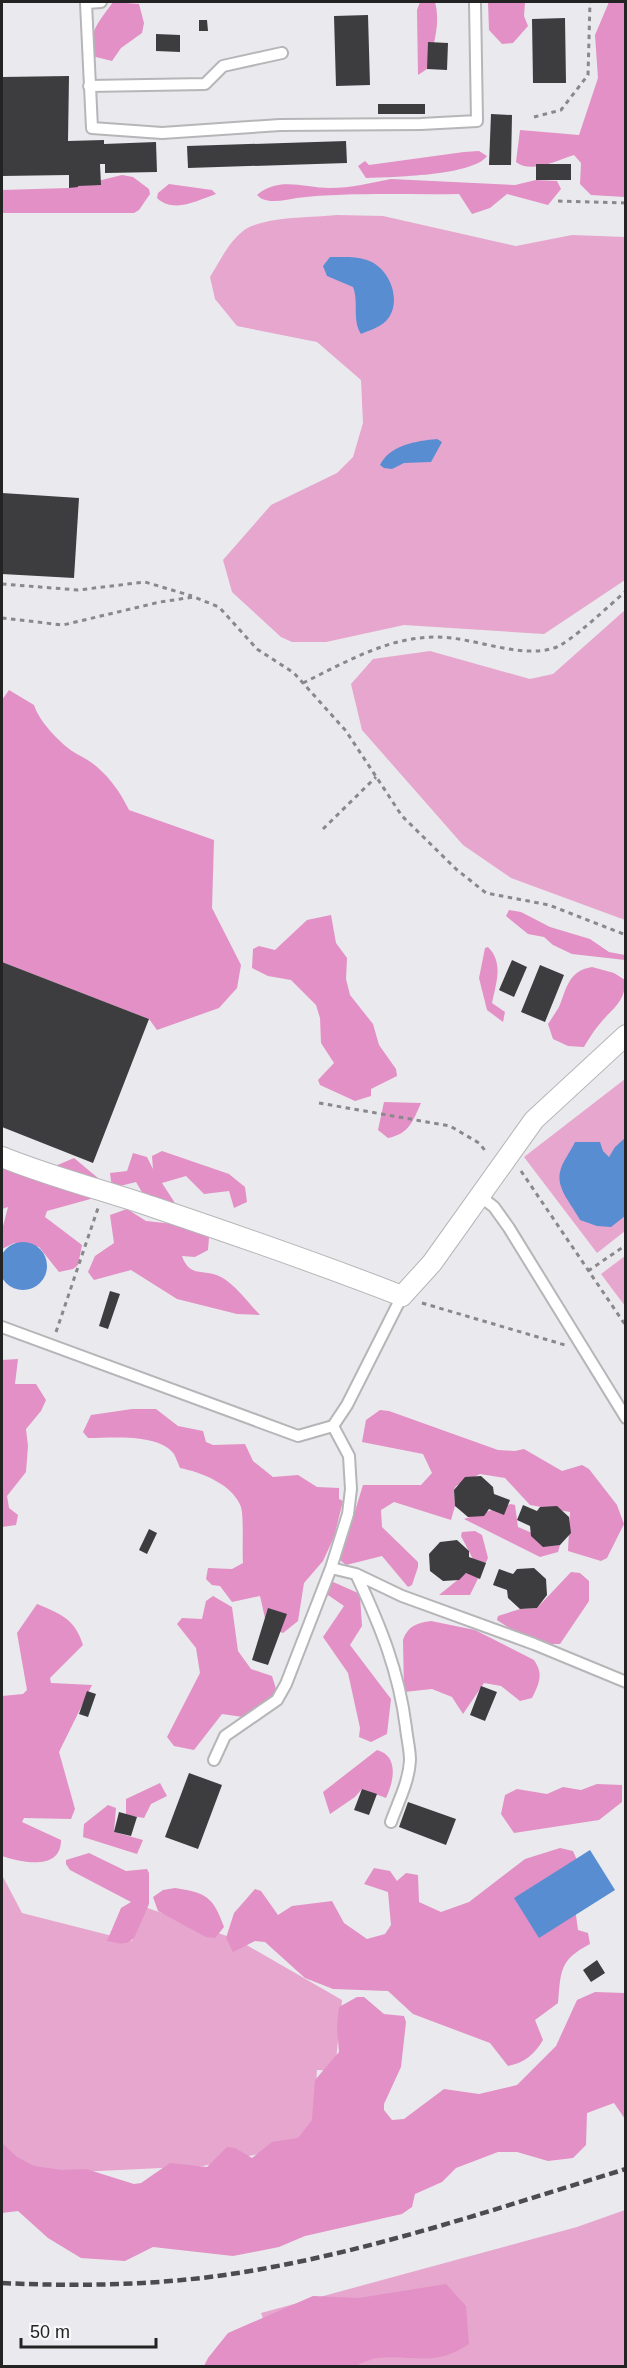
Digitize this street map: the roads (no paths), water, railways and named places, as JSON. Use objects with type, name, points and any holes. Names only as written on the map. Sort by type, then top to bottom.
[{"type":"street","points":[[2,1157],[333,1269],[402,1296],[432,1263],[534,1120],[626,1035]]},
{"type":"lane","points":[[101,2],[86,2],[92,128],[162,133],[280,125],[421,124],[477,121],[475,2]]},
{"type":"lane","points":[[89,86],[205,84],[223,66],[282,53]]},
{"type":"lane","points":[[480,1196],[494,1207],[508,1228],[626,1418]]},
{"type":"lane","points":[[2,1327],[298,1436],[333,1426],[402,1296]]},
{"type":"lane","points":[[214,1760],[225,1736],[277,1700],[286,1684],[331,1568],[348,1514],[351,1489],[349,1456],[333,1426]]},
{"type":"lane","points":[[331,1568],[356,1574],[402,1596],[534,1644],[626,1682]]},
{"type":"lane","points":[[356,1574],[377,1619],[394,1665],[405,1720],[410,1760],[405,1785],[390,1822]]},
{"type":"water","points":[[330,257],[367,260],[382,270],[388,278],[394,296],[394,305],[386,321],[361,334],[358,329],[353,287],[327,276],[323,266]]},
{"type":"water","points":[[437,439],[442,442],[431,462],[404,463],[392,469],[380,465],[390,453],[404,445]]},
{"type":"water","points":[[625,1138],[625,1216],[611,1227],[597,1226],[580,1220],[560,1185],[560,1172],[565,1160],[575,1142],[600,1142],[603,1151],[609,1157],[615,1147]]},
{"type":"water","points":[[18,1242],[28,1242],[40,1249],[47,1261],[47,1271],[40,1283],[28,1290],[18,1290],[3,1279],[-1,1271],[-1,1261],[10,1246]]},
{"type":"water","points":[[590,1850],[615,1890],[539,1938],[514,1898]]},
{"type":"railway","points":[[2,2283],[129,2284],[193,2279],[256,2270],[396,2238],[626,2169]]}]
